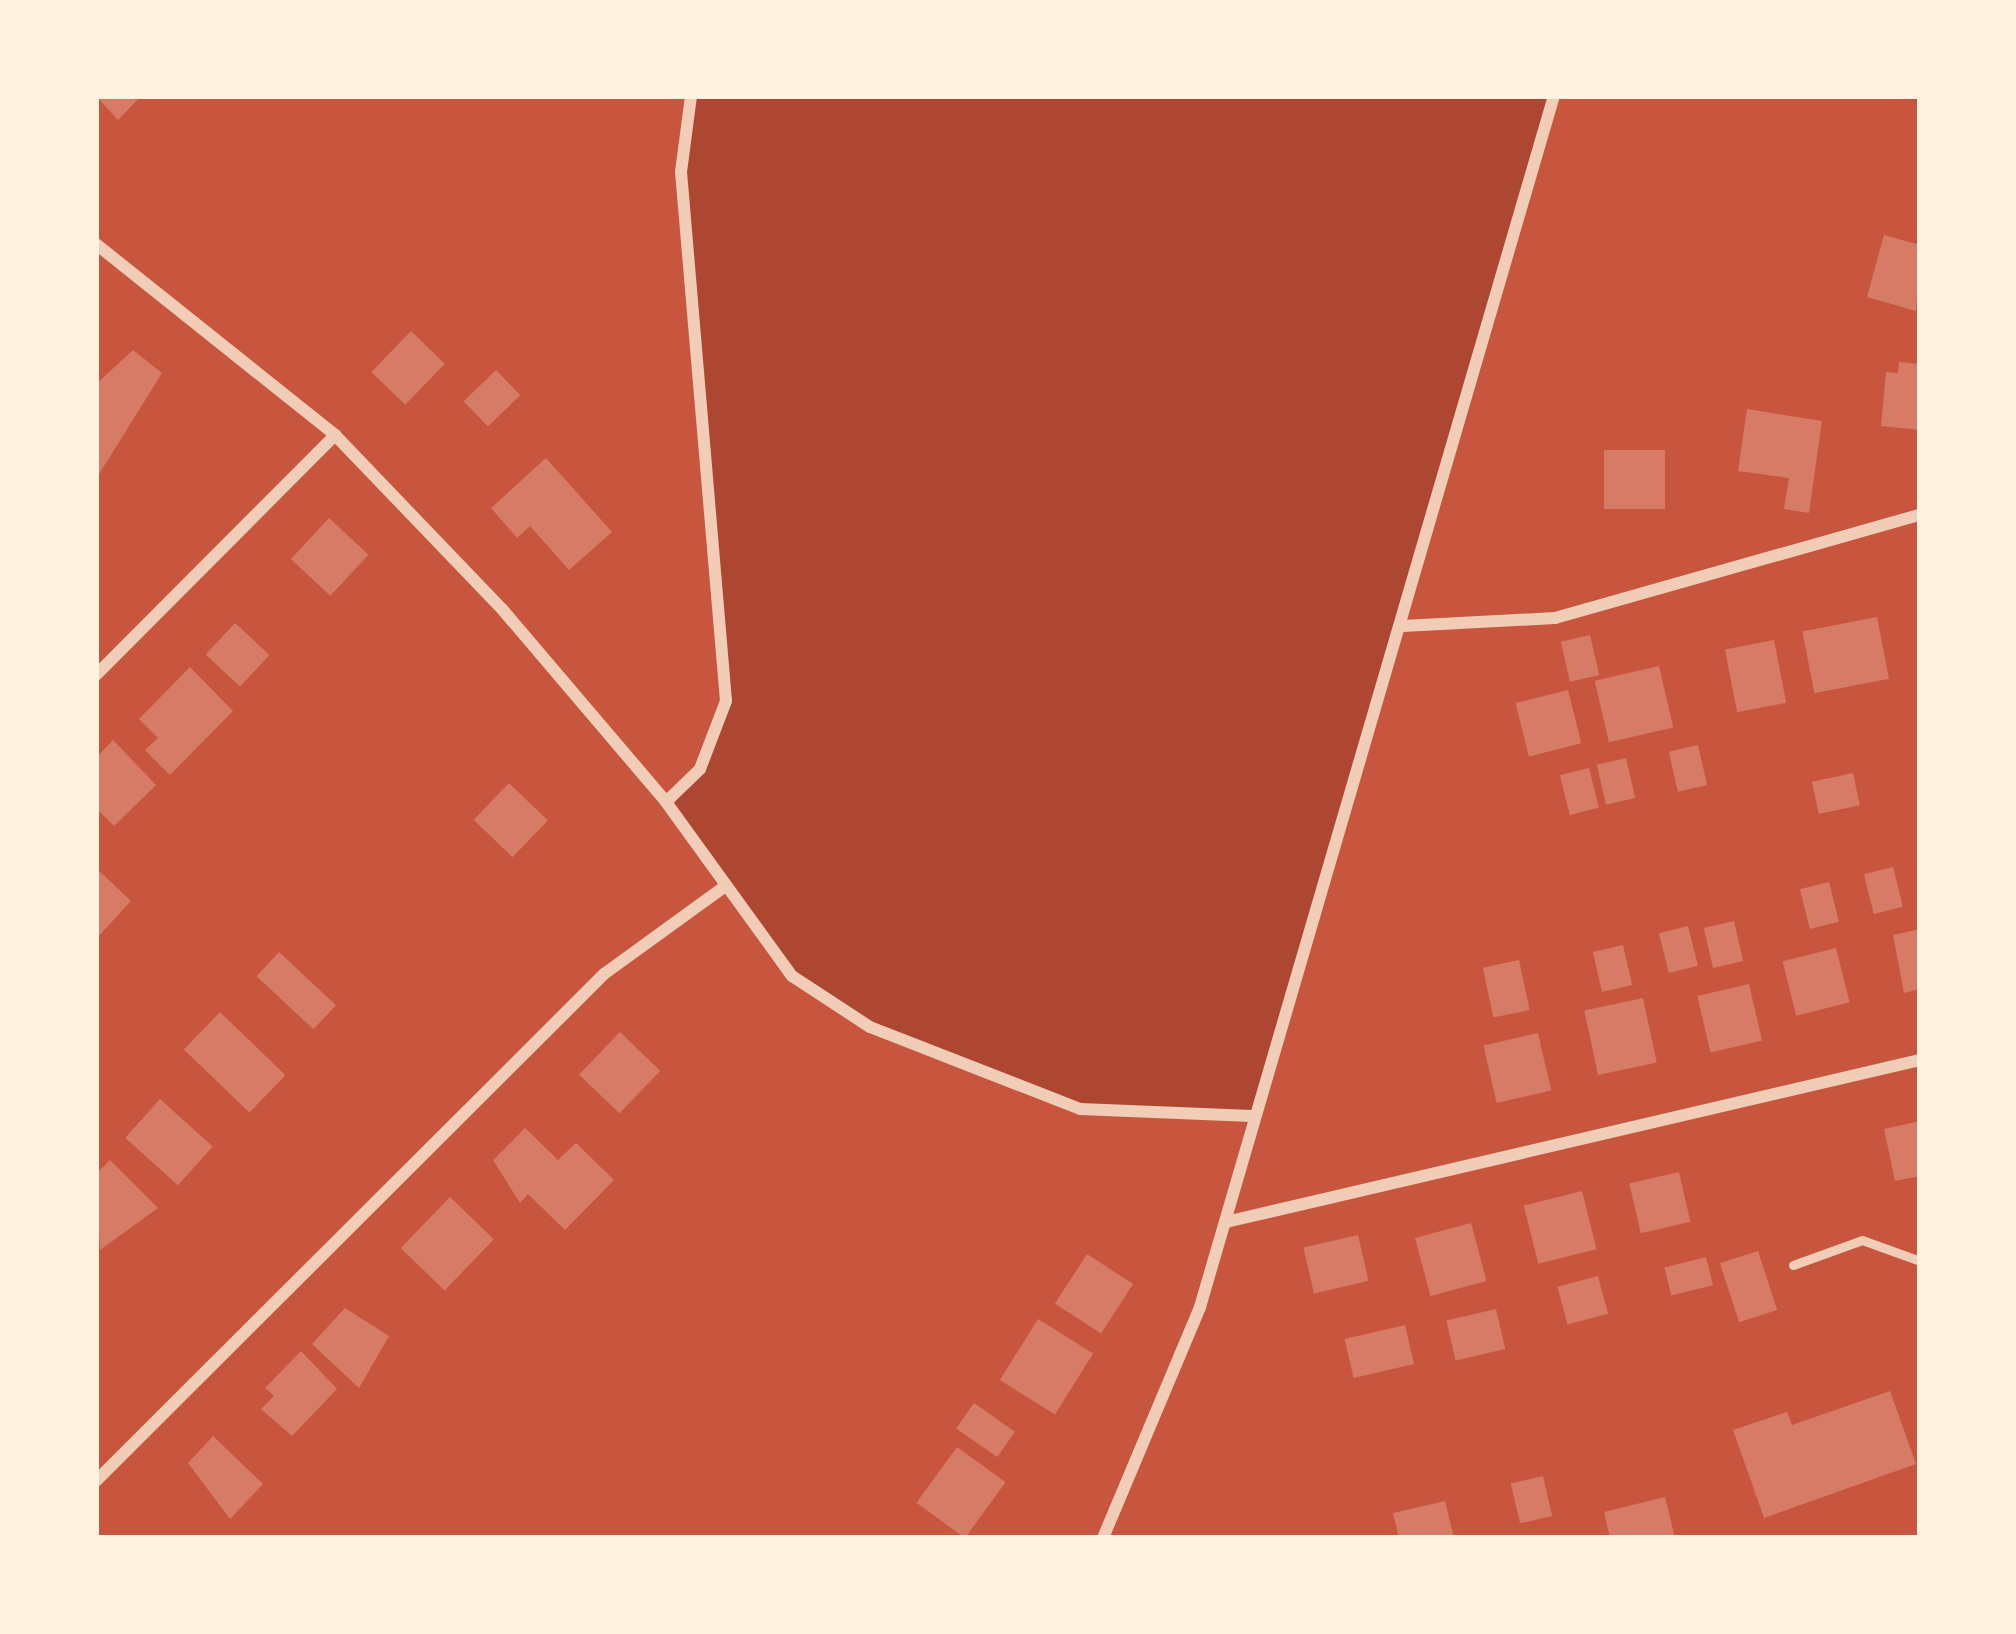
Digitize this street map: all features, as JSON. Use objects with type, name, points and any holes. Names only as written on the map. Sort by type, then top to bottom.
[{"type":"street","points":[[666,802],[700,769],[726,700],[681,172],[691,96]]},
{"type":"street","points":[[1102,1538],[1226,1222],[1252,1117],[1403,626],[1554,96]]},
{"type":"street","points":[[96,244],[335,435],[666,802],[792,976],[870,1027],[1080,1109],[1252,1117]]},
{"type":"street","points":[[96,675],[335,435]]},
{"type":"street","points":[[1403,626],[1555,618],[1920,515]]},
{"type":"street","points":[[96,1481],[604,974],[724,886]]},
{"type":"street","points":[[1226,1222],[1920,1060]]},
{"type":"lane","points":[[1792,1265],[1862,1240],[1920,1261]]},
{"type":"shaded area","points":[[691,96],[1554,96],[1252,1116],[1080,1109],[870,1027],[792,976],[666,802],[700,769],[726,700],[681,172]]},
{"type":"building","points":[[96,96],[141,96],[118,120]]},
{"type":"building","points":[[1884,235],[1920,245],[1916,311],[1867,297]]},
{"type":"building","points":[[411,331],[445,364],[405,405],[371,372]]},
{"type":"building","points":[[133,350],[162,373],[96,479],[96,384]]},
{"type":"building","points":[[1899,362],[1920,364],[1920,430],[1881,426],[1886,372],[1898,373]]},
{"type":"building","points":[[496,370],[520,395],[488,426],[464,401]]},
{"type":"building","points":[[1747,409],[1822,421],[1809,513],[1784,509],[1789,478],[1738,471]]},
{"type":"building","points":[[1604,450],[1665,450],[1665,509],[1604,509]]},
{"type":"building","points":[[546,458],[612,532],[569,570],[530,526],[517,538],[491,508]]},
{"type":"building","points":[[329,518],[368,555],[330,596],[291,559]]},
{"type":"building","points":[[1877,617],[1889,679],[1814,693],[1802,632]]},
{"type":"building","points":[[235,623],[269,655],[240,687],[206,654]]},
{"type":"building","points":[[1590,635],[1599,675],[1570,682],[1561,642]]},
{"type":"building","points":[[1774,640],[1786,703],[1737,712],[1725,650]]},
{"type":"building","points":[[1659,666],[1673,727],[1609,742],[1595,681]]},
{"type":"building","points":[[190,667],[233,711],[170,775],[145,750],[158,738],[139,719]]},
{"type":"building","points":[[1568,690],[1581,743],[1529,756],[1516,703]]},
{"type":"building","points":[[113,740],[156,785],[114,826],[96,808],[96,758]]},
{"type":"building","points":[[1698,745],[1707,785],[1678,792],[1669,752]]},
{"type":"building","points":[[1626,758],[1635,798],[1606,805],[1597,765]]},
{"type":"building","points":[[1589,768],[1599,808],[1570,815],[1560,775]]},
{"type":"building","points":[[1853,773],[1860,805],[1819,814],[1812,782]]},
{"type":"building","points":[[509,783],[548,821],[512,857],[474,820]]},
{"type":"building","points":[[1893,867],[1903,907],[1874,914],[1864,874]]},
{"type":"building","points":[[96,868],[131,901],[96,939]]},
{"type":"building","points":[[1829,882],[1839,922],[1810,929],[1800,889]]},
{"type":"building","points":[[1734,921],[1743,961],[1713,968],[1704,928]]},
{"type":"building","points":[[1688,926],[1698,966],[1669,973],[1659,933]]},
{"type":"building","points":[[1920,929],[1920,989],[1904,993],[1893,935]]},
{"type":"building","points":[[1623,945],[1632,985],[1602,992],[1593,952]]},
{"type":"building","points":[[1836,948],[1850,1002],[1796,1016],[1783,961]]},
{"type":"building","points":[[279,952],[336,1005],[314,1029],[256,976]]},
{"type":"building","points":[[1519,960],[1530,1010],[1493,1018],[1483,968]]},
{"type":"building","points":[[1749,984],[1762,1041],[1710,1052],[1697,996]]},
{"type":"building","points":[[1643,998],[1657,1063],[1598,1075],[1584,1010]]},
{"type":"building","points":[[220,1012],[285,1075],[249,1113],[184,1049]]},
{"type":"building","points":[[620,1032],[660,1071],[619,1113],[579,1074]]},
{"type":"building","points":[[1538,1033],[1551,1090],[1497,1103],[1483,1046]]},
{"type":"building","points":[[160,1099],[213,1147],[178,1185],[125,1138]]},
{"type":"building","points":[[1920,1121],[1920,1176],[1895,1181],[1884,1129]]},
{"type":"building","points":[[525,1128],[558,1160],[576,1143],[614,1180],[565,1230],[528,1194],[520,1203],[493,1160]]},
{"type":"building","points":[[110,1160],[158,1208],[100,1250],[96,1174]]},
{"type":"building","points":[[1679,1172],[1690,1222],[1641,1233],[1629,1183]]},
{"type":"building","points":[[1582,1191],[1597,1249],[1538,1264],[1524,1206]]},
{"type":"building","points":[[450,1197],[494,1239],[445,1290],[401,1248]]},
{"type":"building","points":[[1471,1223],[1487,1281],[1431,1296],[1415,1238]]},
{"type":"building","points":[[1358,1235],[1369,1281],[1314,1293],[1303,1248]]},
{"type":"building","points":[[1758,1251],[1777,1310],[1739,1322],[1720,1263]]},
{"type":"building","points":[[1087,1254],[1133,1284],[1101,1333],[1055,1303]]},
{"type":"building","points":[[1706,1257],[1713,1285],[1671,1296],[1664,1267]]},
{"type":"building","points":[[1598,1276],[1608,1314],[1568,1325],[1557,1287]]},
{"type":"building","points":[[345,1308],[389,1336],[359,1388],[312,1344]]},
{"type":"building","points":[[1496,1309],[1505,1349],[1456,1360],[1446,1320]]},
{"type":"building","points":[[1038,1319],[1093,1353],[1055,1415],[1000,1380]]},
{"type":"building","points":[[1405,1325],[1414,1364],[1354,1378],[1345,1339]]},
{"type":"building","points":[[301,1351],[337,1389],[292,1436],[261,1409],[274,1396],[265,1388]]},
{"type":"building","points":[[1890,1391],[1916,1464],[1764,1518],[1733,1430],[1787,1412],[1792,1425]]},
{"type":"building","points":[[974,1403],[1015,1432],[997,1457],[956,1428]]},
{"type":"building","points":[[213,1436],[263,1484],[230,1519],[188,1463]]},
{"type":"building","points":[[957,1447],[1006,1482],[965,1538],[916,1503]]},
{"type":"building","points":[[1543,1476],[1552,1516],[1520,1523],[1511,1483]]},
{"type":"building","points":[[1665,1497],[1675,1538],[1610,1538],[1604,1512]]},
{"type":"building","points":[[1445,1501],[1454,1538],[1399,1538],[1393,1513]]}]
